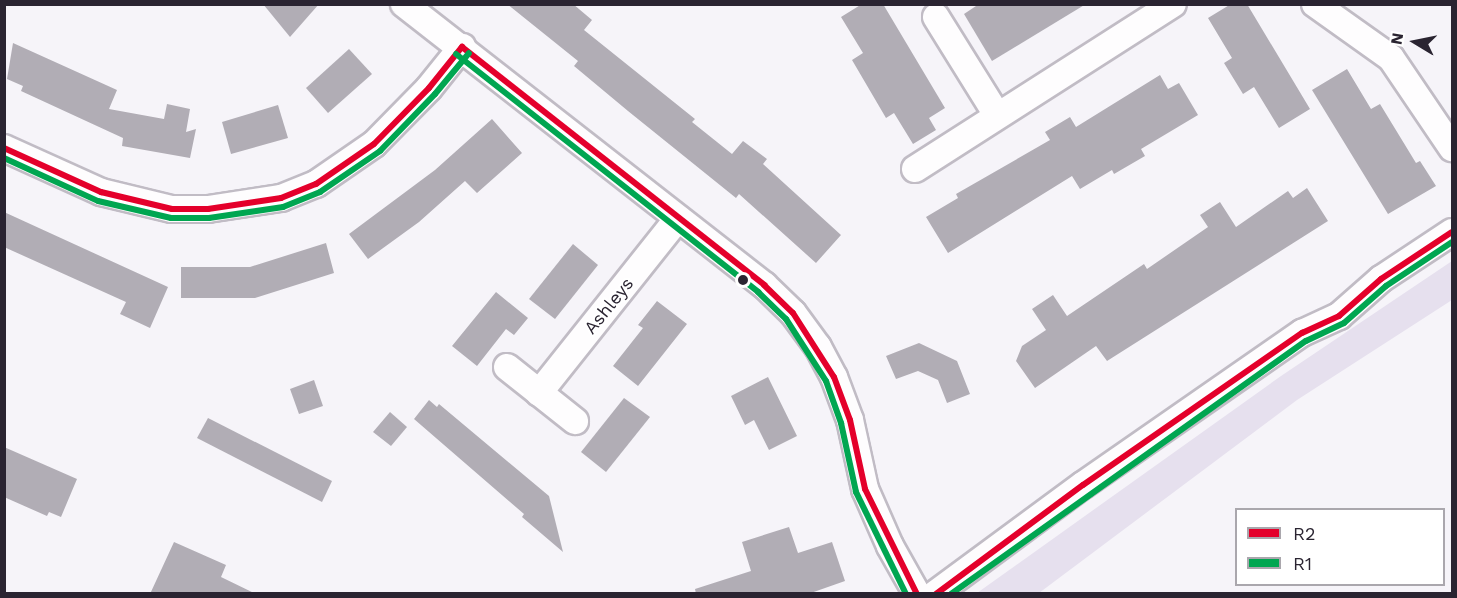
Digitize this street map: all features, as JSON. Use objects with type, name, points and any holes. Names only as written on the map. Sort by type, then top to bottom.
[{"type":"street","points":[[404,4],[764,285],[793,313],[818,347],[850,420],[865,489],[890,546],[917,594]]},
{"type":"street","points":[[915,169],[1173,4]]},
{"type":"street","points":[[1315,4],[1391,58],[1452,148]]},
{"type":"street","points":[[936,16],[997,115]]},
{"type":"street","points":[[4,148],[101,192],[172,209],[208,210],[281,198],[316,184],[374,144],[429,88],[462,47]]},
{"type":"street","name":"Ashleys","points":[[539,393],[678,218]]},
{"type":"street","points":[[935,594],[1083,485],[1302,333],[1339,316],[1381,279],[1452,232]]},
{"type":"street","points":[[507,367],[575,421]]},
{"type":"shaded area","points":[[1452,261],[1452,300],[1297,400],[1039,593],[977,593],[1281,376]]},
{"type":"building","points":[[263,4],[319,4],[290,37]]},
{"type":"building","points":[[507,4],[573,4],[592,20],[584,30],[695,119],[692,122],[732,154],[743,141],[767,159],[763,164],[841,235],[816,263],[739,194],[736,198],[574,66],[578,61]]},
{"type":"building","points":[[862,4],[883,4],[945,108],[929,118],[936,130],[913,144],[894,113],[886,118],[852,60],[863,53],[841,17]]},
{"type":"building","points":[[979,4],[1086,4],[992,61],[964,14]]},
{"type":"building","points":[[1231,4],[1247,4],[1310,109],[1279,128],[1254,87],[1243,94],[1224,63],[1232,58],[1208,18]]},
{"type":"building","points":[[13,43],[117,90],[109,109],[164,119],[167,104],[190,109],[186,132],[196,129],[190,158],[122,146],[123,138],[21,91],[23,86],[7,79]]},
{"type":"building","points":[[349,49],[372,74],[328,113],[306,88]]},
{"type":"building","points":[[1347,69],[1371,109],[1380,104],[1416,163],[1420,161],[1436,186],[1388,214],[1312,90]]},
{"type":"building","points":[[1160,75],[1168,89],[1179,83],[1198,115],[1141,149],[1145,156],[1114,174],[1112,170],[1080,189],[1072,176],[948,253],[926,217],[958,198],[956,194],[1050,140],[1045,132],[1070,117],[1076,127]]},
{"type":"building","points":[[278,105],[288,138],[231,154],[222,122]]},
{"type":"building","points":[[492,119],[522,153],[477,193],[465,181],[419,222],[368,259],[349,234],[435,170]]},
{"type":"building","points":[[1307,188],[1328,221],[1107,361],[1096,346],[1035,388],[1016,361],[1022,346],[1046,330],[1032,309],[1053,295],[1067,316],[1144,264],[1147,269],[1208,227],[1200,215],[1220,202],[1236,227],[1288,191],[1293,198]]},
{"type":"building","points":[[4,212],[168,287],[150,328],[120,314],[126,302],[4,247]]},
{"type":"building","points":[[326,243],[334,273],[255,298],[181,298],[181,267],[250,267]]},
{"type":"building","points":[[573,244],[598,265],[555,319],[529,299]]},
{"type":"building","points":[[496,292],[528,318],[514,335],[506,329],[477,366],[452,346]]},
{"type":"building","points":[[657,301],[687,324],[638,386],[613,366],[643,328],[638,325]]},
{"type":"building","points":[[919,343],[957,361],[970,394],[947,403],[938,380],[918,371],[896,379],[886,356]]},
{"type":"building","points":[[768,377],[797,436],[769,450],[754,420],[745,425],[731,396]]},
{"type":"building","points":[[314,380],[323,406],[299,414],[290,389]]},
{"type":"building","points":[[624,398],[650,417],[606,472],[581,452]]},
{"type":"building","points":[[429,400],[437,407],[439,404],[549,496],[563,552],[522,517],[524,514],[414,419]]},
{"type":"building","points":[[390,412],[407,427],[391,446],[373,432]]},
{"type":"building","points":[[208,418],[332,481],[322,502],[197,438]]},
{"type":"building","points":[[4,447],[77,479],[61,517],[49,512],[47,516],[4,497]]},
{"type":"building","points":[[789,527],[798,553],[832,542],[845,581],[808,594],[696,594],[695,589],[751,571],[742,542]]},
{"type":"building","points":[[174,542],[226,565],[221,577],[256,594],[150,594]]},
{"type":"transit line","name":"R2","points":[[462,47],[764,285],[793,313],[834,377],[850,420],[865,489],[917,594]]},
{"type":"transit line","name":"R2","points":[[4,148],[101,192],[172,209],[208,209],[281,198],[316,184],[374,144],[429,88],[462,47]]},
{"type":"transit line","name":"R1","points":[[4,158],[98,201],[171,218],[209,218],[283,207],[320,192],[380,151],[435,94],[469,53]]},
{"type":"transit line","name":"R1","points":[[456,54],[758,292],[786,319],[826,381],[841,423],[856,492],[906,594]]},
{"type":"transit line","name":"R2","points":[[936,594],[1083,485],[1302,333],[1339,316],[1381,279],[1452,232]]},
{"type":"transit line","name":"R1","points":[[951,594],[1306,341],[1344,323],[1386,286],[1452,242]]}]
